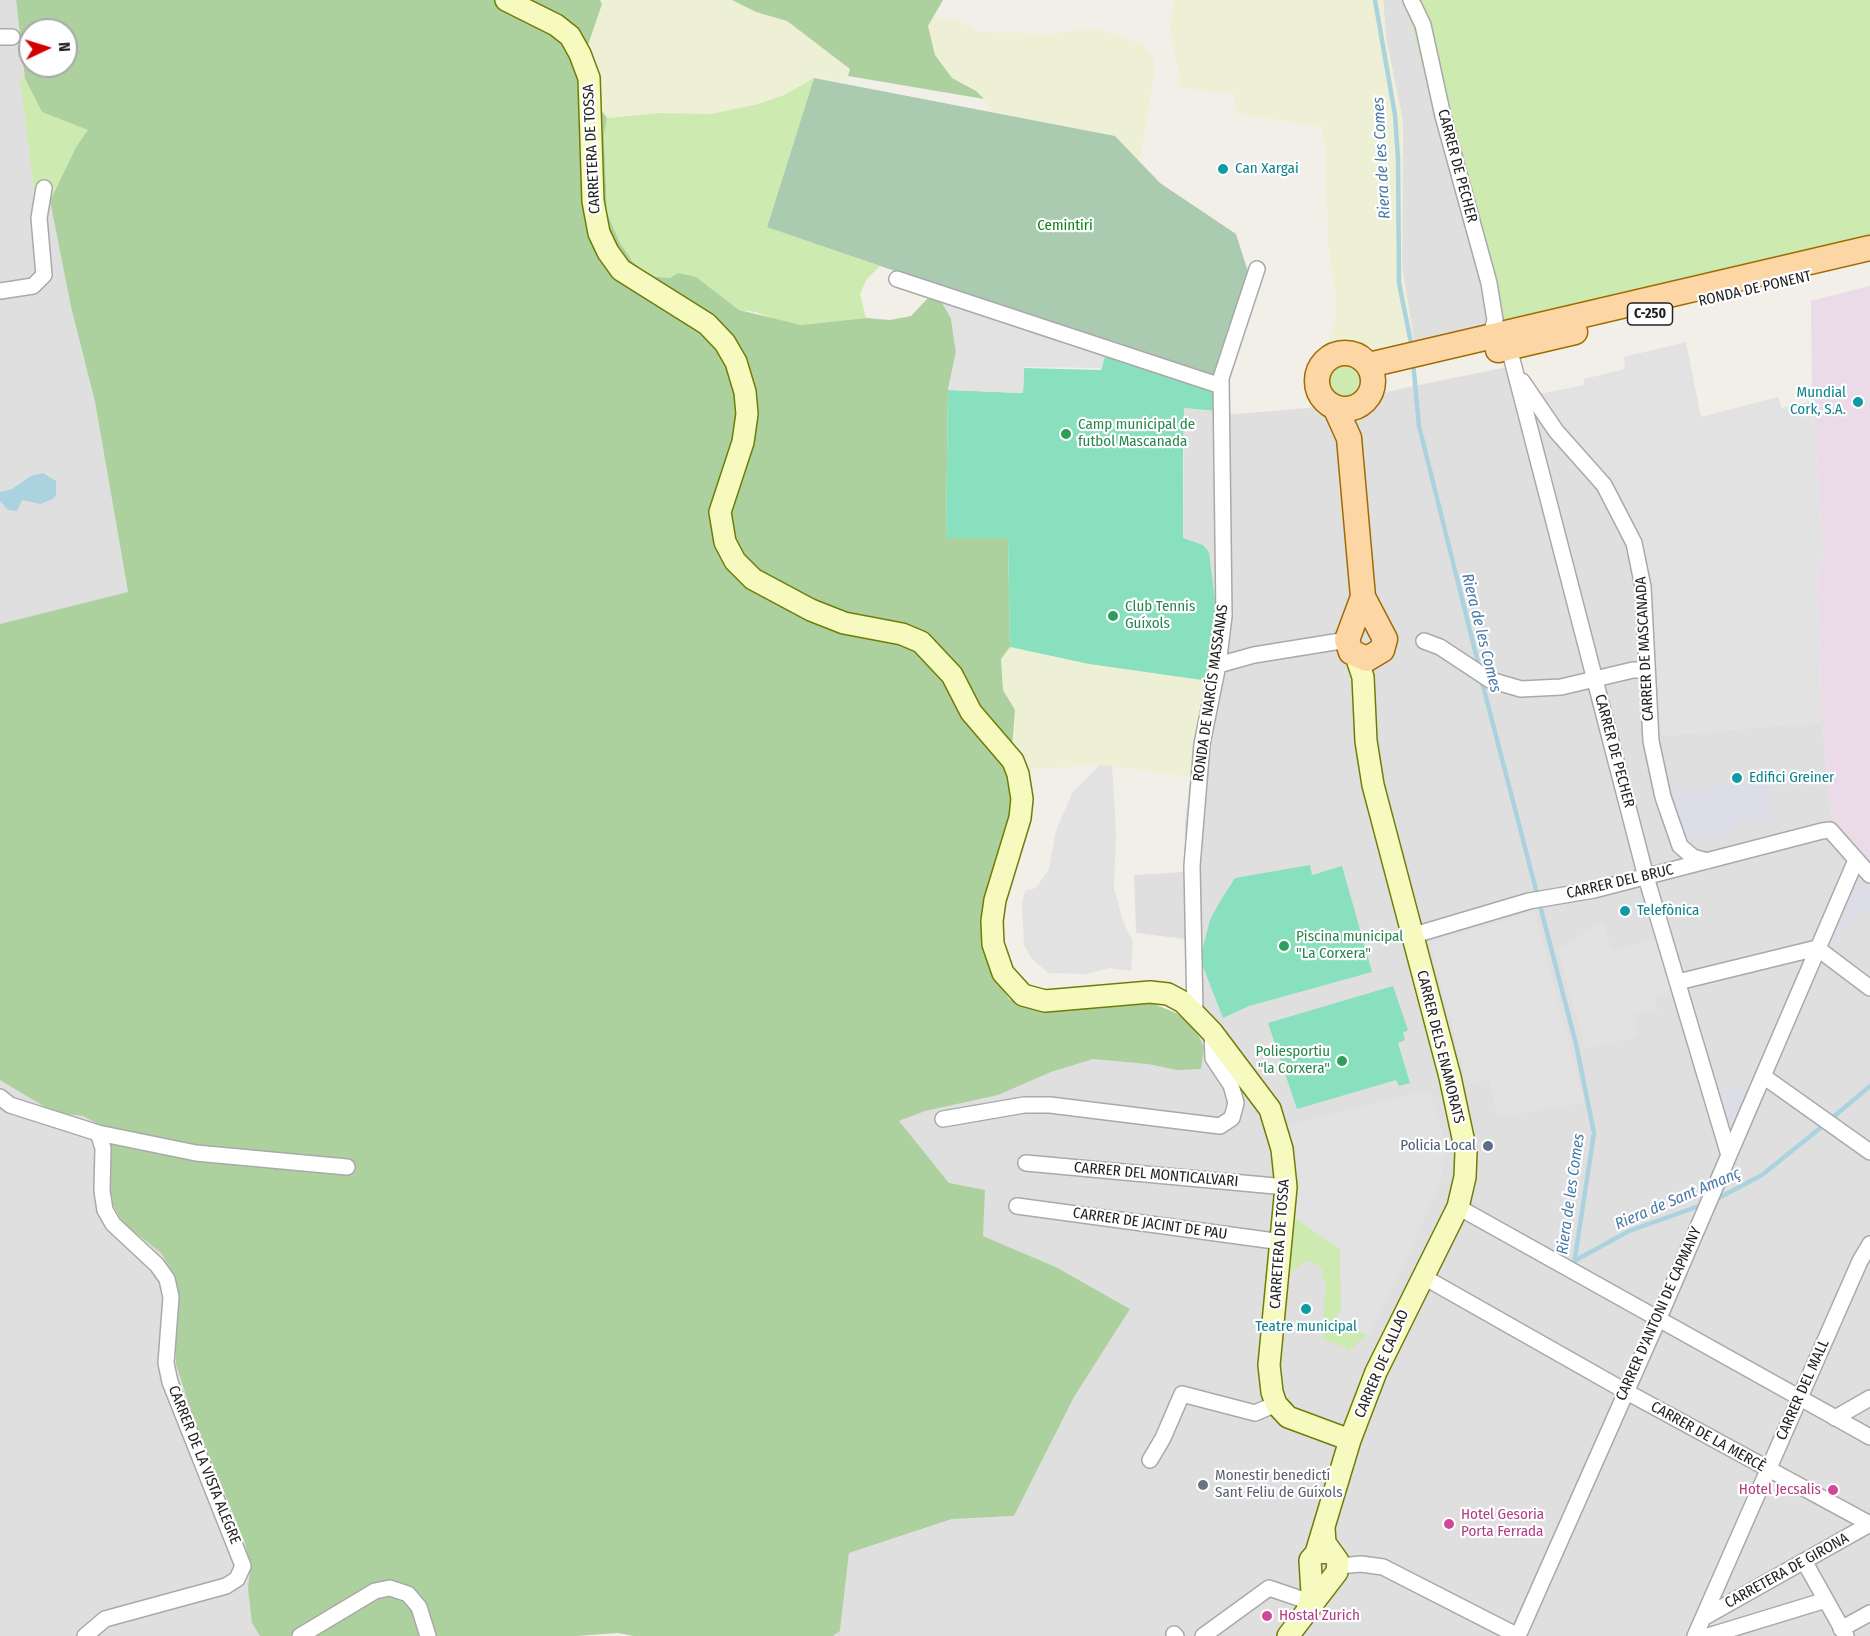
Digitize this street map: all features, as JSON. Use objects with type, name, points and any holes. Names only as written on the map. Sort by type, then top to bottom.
[{"type":"main road","name":"CARRETERA DE TOSSA","points":[[506,0],[556,25],[570,36],[580,54],[588,78],[593,201],[599,233],[608,252],[621,270],[707,324],[725,343],[736,362],[745,392],[747,414],[743,442],[720,512],[725,542],[735,561],[753,579],[811,610],[844,623],[902,634],[921,642],[952,675],[971,712],[1013,762],[1018,774],[1022,800],[1020,818],[995,900],[992,921],[993,945],[1003,973],[1023,995],[1045,1001],[1150,992],[1168,994],[1183,1002],[1212,1032],[1270,1109],[1282,1149],[1286,1187],[1269,1365],[1276,1404]]},
{"type":"main road","name":"C-250","points":[[1371,373],[1502,338],[1870,248]]},
{"type":"main road","name":"RONDA DE PONENT","points":[[1502,338],[1870,263]]},
{"type":"main road","points":[[1349,438],[1361,404],[1370,393],[1371,373],[1358,355],[1344,352],[1330,356],[1318,371],[1317,386],[1323,399],[1335,407],[1349,409],[1361,404]]},
{"type":"main road","points":[[1335,407],[1349,438],[1363,597],[1361,647]]},
{"type":"main road","name":"CARRER DELS ENAMORATS","points":[[1361,647],[1366,741],[1373,785],[1450,1077],[1466,1152],[1465,1177],[1458,1207]]},
{"type":"main road","name":"CARRER DE CALLAO","points":[[1326,1565],[1324,1528],[1350,1440],[1384,1353],[1458,1207]]},
{"type":"main road","points":[[1276,1404],[1288,1417],[1350,1440]]},
{"type":"main road","points":[[1288,1636],[1308,1608],[1326,1565]]},
{"type":"street","name":"CARRER DE PECHER","points":[[1411,0],[1423,25],[1443,116],[1489,283],[1495,320],[1502,338],[1595,679],[1646,877],[1728,1152]]},
{"type":"street","points":[[0,291],[33,286],[44,275],[39,218],[44,188]]},
{"type":"street","name":"RONDA DE NARCÍS MASSANAS","points":[[1195,1013],[1192,866],[1202,744],[1218,665],[1224,616],[1221,378],[1257,270]]},
{"type":"street","points":[[897,279],[1221,386]]},
{"type":"street","name":"CARRER DE MASCANADA","points":[[1502,338],[1517,371],[1556,431],[1604,484],[1634,543],[1643,587],[1651,741],[1663,797],[1680,846],[1694,857],[1707,861]]},
{"type":"street","points":[[1424,641],[1440,646],[1490,680],[1521,689],[1561,687],[1633,670],[1647,670]]},
{"type":"street","points":[[1218,665],[1254,656],[1361,647]]},
{"type":"street","name":"CARRER DEL BRUC","points":[[1411,936],[1529,901],[1646,877],[1830,830],[1856,860]]},
{"type":"street","points":[[1856,860],[1870,875]]},
{"type":"street","name":"CARRER D'ANTONI DE CAPMANY","points":[[1518,1636],[1658,1320],[1728,1152],[1856,860]]},
{"type":"street","points":[[1678,982],[1817,948],[1870,988]]},
{"type":"street","points":[[943,1119],[1024,1105],[1050,1105],[1220,1126],[1232,1118],[1236,1103],[1231,1085],[1213,1058],[1212,1032]]},
{"type":"street","points":[[1763,1076],[1870,1152]]},
{"type":"street","points":[[0,1097],[10,1105],[98,1133],[196,1152],[347,1167]]},
{"type":"street","name":"CARRER DE LA VISTA ALEGRE","points":[[85,1636],[105,1619],[226,1586],[237,1579],[243,1566],[170,1382],[166,1363],[171,1297],[167,1279],[157,1265],[113,1224],[105,1210],[102,1191],[103,1148],[98,1133]]},
{"type":"street","name":"CARRER DEL MONTICALVARI","points":[[1026,1163],[1286,1187]]},
{"type":"street","name":"CARRER DE JACINT DE PAU","points":[[1017,1206],[1282,1242]]},
{"type":"street","points":[[1458,1207],[1870,1437]]},
{"type":"street","name":"CARRER DEL MALL","points":[[1695,1636],[1860,1261],[1870,1244]]},
{"type":"street","name":"CARRER DE LA MERCÈ","points":[[1422,1276],[1625,1391],[1870,1524]]},
{"type":"street","points":[[1150,1460],[1163,1438],[1182,1394],[1255,1413],[1276,1404]]},
{"type":"street","points":[[1835,1418],[1870,1398]]},
{"type":"street","name":"CARRETERA DE GIRONA","points":[[1703,1618],[1870,1524]]},
{"type":"street","points":[[1804,1561],[1843,1633],[1870,1613]]},
{"type":"street","points":[[1326,1565],[1361,1564],[1383,1567],[1518,1636]]},
{"type":"street","points":[[300,1636],[375,1591],[390,1588],[408,1594],[419,1607],[428,1636]]},
{"type":"street","points":[[1203,1636],[1269,1588],[1308,1608]]},
{"type":"street","points":[[1708,1636],[1826,1600]]},
{"type":"shaded area","points":[[0,0],[16,0],[18,78],[25,78],[21,79],[34,189],[50,201],[71,307],[95,402],[128,593],[0,624]]},
{"type":"shaded area","points":[[1383,0],[1405,0],[1407,5],[1490,323],[1414,342],[1402,267],[1403,122],[1386,38]]},
{"type":"shaded area","points":[[1870,286],[1870,860],[1831,814],[1822,722],[1817,562],[1824,562],[1812,401],[1811,301]]},
{"type":"shaded area","points":[[940,299],[1105,355],[1102,368],[1024,367],[1023,393],[948,390],[956,352],[951,318]]},
{"type":"shaded area","points":[[1686,342],[1701,417],[1778,397],[1782,408],[1812,401],[1824,562],[1817,563],[1822,722],[1653,736],[1649,605],[1609,482],[1553,416],[1540,394],[1584,385],[1584,379],[1625,369],[1624,357]]},
{"type":"shaded area","points":[[1517,365],[1628,515],[1653,736],[1822,722],[1831,814],[1870,860],[1870,1636],[833,1636],[840,1631],[849,1553],[952,1519],[1014,1516],[1074,1397],[1130,1309],[1056,1267],[983,1236],[899,1121],[1044,1061],[1182,1050],[1187,988],[1185,939],[1136,933],[1134,875],[1185,872],[1185,821],[1193,759],[1219,632],[1209,552],[1203,545],[1183,539],[1184,408],[1238,414],[1307,408]]},
{"type":"shaded area","points":[[1100,765],[1112,766],[1116,832],[1114,888],[1123,921],[1133,942],[1131,971],[1110,968],[1087,974],[1048,973],[1031,958],[1024,945],[1022,904],[1025,891],[1036,888],[1049,869],[1056,831],[1072,793]]},
{"type":"shaded area","points":[[1768,783],[1771,822],[1734,823],[1735,836],[1719,839],[1717,833],[1689,839],[1681,834],[1667,789]]},
{"type":"shaded area","points":[[1858,874],[1870,888],[1870,908],[1827,946]]},
{"type":"shaded area","points":[[1535,911],[1584,1102],[1498,1117],[1489,1079],[1467,1084],[1430,943]]},
{"type":"shaded area","points":[[1603,922],[1612,950],[1658,939],[1674,991],[1654,996],[1657,1010],[1635,1013],[1637,1037],[1585,1048],[1558,950]]},
{"type":"shaded area","points":[[0,1058],[99,1103],[184,1256],[280,1636],[0,1636]]},
{"type":"shaded area","points":[[1753,1082],[1740,1116],[1725,1123],[1716,1092]]},
{"type":"shaded area","points":[[1430,1090],[1445,1144],[1443,1174],[1409,1254],[1368,1335],[1336,1320],[1341,1308],[1340,1250],[1290,1214],[1285,1126]]},
{"type":"green space","points":[[16,0],[600,0],[602,4],[588,45],[601,110],[607,118],[604,136],[607,213],[620,243],[633,262],[649,276],[670,278],[678,273],[696,277],[739,310],[801,325],[866,318],[890,320],[911,316],[927,299],[940,299],[951,318],[956,352],[948,390],[946,538],[1008,538],[1010,647],[1001,659],[1003,690],[1015,710],[1012,748],[1013,795],[993,974],[1009,999],[1039,1011],[1151,1003],[1176,1013],[1194,1027],[1204,1047],[1201,1069],[1177,1070],[1148,1064],[1093,1059],[1051,1072],[998,1095],[925,1111],[899,1121],[949,1183],[985,1190],[983,1236],[1056,1267],[1130,1309],[1074,1397],[1014,1516],[952,1519],[849,1553],[840,1631],[833,1636],[633,1636],[618,1633],[576,1636],[260,1636],[252,1623],[248,1589],[250,1569],[245,1543],[191,1411],[176,1364],[176,1277],[161,1253],[123,1223],[111,1201],[105,1128],[83,1116],[55,1113],[0,1080],[0,624],[128,592],[95,402],[71,307],[50,201],[76,147],[88,130],[42,112],[25,78],[78,78],[78,18],[18,18]]},
{"type":"green space","points":[[600,0],[732,0],[756,12],[787,21],[850,69],[846,82],[814,78],[784,95],[758,104],[711,114],[660,113],[607,118],[601,110],[588,45],[602,5]]},
{"type":"green space","points":[[732,0],[943,0],[928,26],[935,55],[952,78],[976,91],[984,99],[848,76],[850,69],[787,21],[756,12]]},
{"type":"green space","points":[[1174,0],[1383,0],[1386,38],[1403,122],[1402,267],[1414,342],[1405,347],[1383,351],[1365,345],[1342,344],[1325,348],[1336,319],[1336,299],[1328,245],[1325,146],[1321,127],[1238,114],[1233,94],[1181,88],[1170,30]]},
{"type":"green space","points":[[1405,0],[1870,0],[1870,240],[1490,323]]},
{"type":"green space","points":[[936,17],[960,20],[974,30],[986,32],[1049,34],[1104,30],[1144,45],[1153,57],[1155,72],[1139,162],[1115,136],[989,111],[984,99],[976,91],[952,78],[935,55],[928,26]]},
{"type":"green space","points":[[814,78],[767,226],[880,266],[866,280],[860,294],[866,318],[801,325],[776,320],[756,312],[739,310],[719,297],[670,278],[649,276],[633,262],[620,243],[607,213],[604,136],[607,118],[660,113],[711,114],[758,104],[784,95]]},
{"type":"green space","name":"Cemintiri","points":[[814,78],[1115,136],[1160,183],[1236,234],[1249,275],[1212,380],[767,227]]},
{"type":"green space","points":[[20,79],[25,79],[42,112],[89,130],[76,147],[50,201],[34,189]]},
{"type":"green space","name":"Camp municipal de futbol Mascanada","points":[[1105,355],[1216,390],[1215,411],[1184,408],[1183,538],[1203,545],[1209,552],[1219,632],[1209,681],[1089,664],[1010,647],[1008,538],[946,538],[948,390],[1023,393],[1024,368],[1101,370]]},
{"type":"green space","points":[[1346,362],[1358,368],[1364,380],[1358,392],[1346,398],[1334,392],[1328,380],[1334,368]]},
{"type":"green space","points":[[1010,647],[1089,664],[1209,681],[1191,777],[1100,765],[1023,770],[1012,748],[1015,710],[1003,690],[1001,659]]},
{"type":"green space","name":"Piscina municipal \"La Corxera\"","points":[[1310,865],[1312,875],[1342,866],[1372,972],[1249,1006],[1223,1018],[1200,959],[1210,920],[1218,905],[1235,878]]},
{"type":"green space","name":"Poliesportiu \"la Corxera\"","points":[[1393,986],[1408,1030],[1403,1033],[1405,1040],[1398,1043],[1410,1083],[1399,1086],[1396,1080],[1297,1109],[1268,1023]]},
{"type":"green space","points":[[1290,1214],[1340,1250],[1341,1308],[1336,1320],[1368,1335],[1348,1351],[1345,1347],[1322,1339],[1326,1281],[1322,1280],[1323,1270],[1314,1262],[1305,1261],[1294,1271],[1285,1273]]},
{"type":"water","points":[[43,473],[56,481],[56,495],[53,499],[40,504],[22,500],[17,511],[8,510],[0,501],[0,492],[12,489],[31,476]]},
{"type":"waterway","name":"Riera de les Comes","points":[[1375,0],[1395,115],[1398,158],[1399,283],[1412,348]]},
{"type":"waterway","name":"Riera de les Comes","points":[[1413,362],[1419,426],[1479,667]]},
{"type":"waterway","name":"Riera de les Comes","points":[[1481,678],[1576,1044],[1594,1133],[1574,1264]]},
{"type":"waterway","name":"Riera de Sant Amanç","points":[[1831,1119],[1870,1086]]},
{"type":"waterway","name":"Riera de Sant Amanç","points":[[1713,1201],[1762,1175],[1824,1125]]},
{"type":"waterway","name":"Riera de Sant Amanç","points":[[1576,1260],[1629,1231],[1702,1205]]},
{"type":"place","name":"Can Xargai","points":[[1223,169]]},
{"type":"place","name":"Mundial Cork, S.A.","points":[[1858,402]]},
{"type":"place","name":"Camp municipal de futbol Mascanada","points":[[1066,434]]},
{"type":"place","name":"Club Tennis Guíxols","points":[[1113,616]]},
{"type":"place","name":"Edifici Greiner","points":[[1737,778]]},
{"type":"place","name":"Telefònica","points":[[1625,911]]},
{"type":"place","name":"Piscina municipal \"La Corxera\"","points":[[1284,946]]},
{"type":"place","name":"Poliesportiu \"la Corxera\"","points":[[1342,1061]]},
{"type":"place","name":"Policia Local","points":[[1488,1146]]},
{"type":"place","name":"Teatre municipal","points":[[1306,1309]]},
{"type":"place","name":"Monestir benedictí Sant Feliu de Guíxols","points":[[1203,1485]]},
{"type":"place","name":"Hotel Jecsalis","points":[[1833,1490]]},
{"type":"place","name":"Hotel Gesoria Porta Ferrada","points":[[1449,1524]]},
{"type":"place","name":"Hostal Zurich","points":[[1267,1616]]}]
